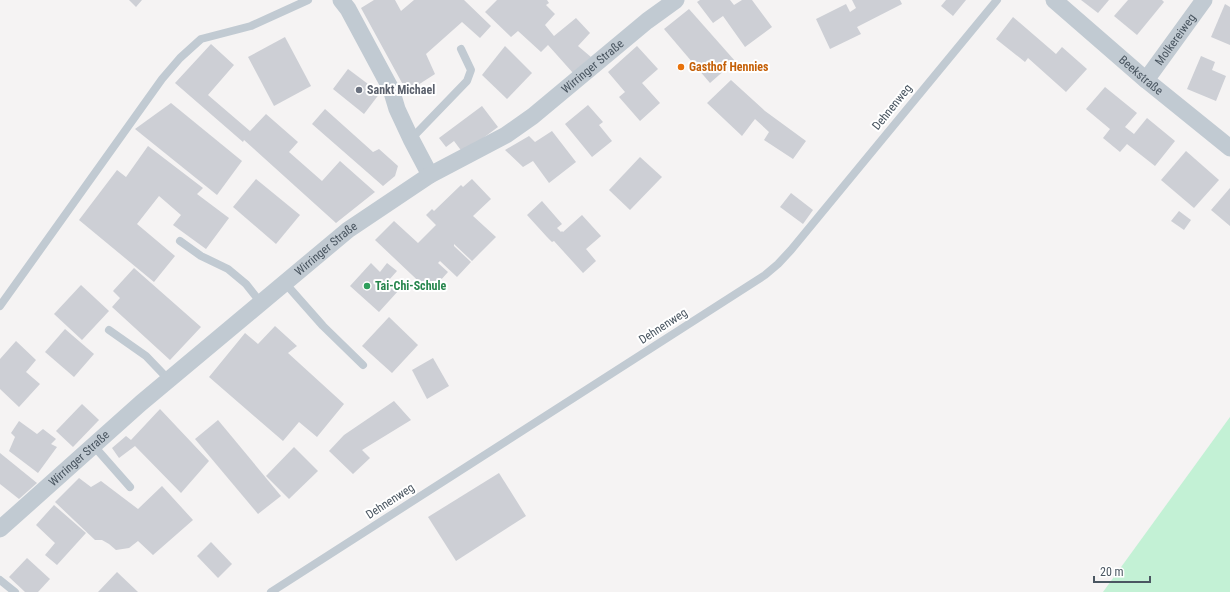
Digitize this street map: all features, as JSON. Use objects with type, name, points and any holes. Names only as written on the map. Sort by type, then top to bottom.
[{"type":"street","points":[[341,0],[348,9],[391,89],[397,109],[430,175]]},
{"type":"street","name":"Wirringer Straße","points":[[0,530],[169,380],[348,230],[430,175],[506,135],[533,116],[647,21],[676,0]]},
{"type":"street","name":"Beekstraße","points":[[1054,0],[1146,80],[1230,148]]},
{"type":"street","name":"Molkereiweg","points":[[1146,80],[1204,0]]},
{"type":"lane","points":[[0,306],[162,80],[180,58],[201,39],[251,26],[308,0]]},
{"type":"lane","name":"Dehnenweg","points":[[271,592],[758,279],[778,264],[997,0]]},
{"type":"lane","points":[[411,139],[467,81],[471,70],[460,48]]},
{"type":"lane","points":[[180,241],[201,256],[228,269],[246,284],[261,303]]},
{"type":"lane","points":[[285,283],[323,326],[363,365]]},
{"type":"lane","points":[[110,330],[146,356],[169,380]]},
{"type":"lane","points":[[93,446],[130,486]]},
{"type":"lane","points":[[0,580],[15,592]]},
{"type":"green space","points":[[1230,417],[1230,592],[1103,592]]},
{"type":"building","points":[[129,0],[142,0],[136,7]]},
{"type":"building","points":[[374,0],[395,0],[401,11],[414,0],[464,0],[491,26],[480,38],[462,22],[426,54],[435,74],[407,92],[361,8]]},
{"type":"building","points":[[497,0],[547,0],[549,3],[546,5],[555,14],[545,25],[554,36],[576,18],[590,33],[578,46],[591,57],[573,73],[548,45],[541,52],[518,31],[511,37],[485,12]]},
{"type":"building","points":[[700,0],[730,0],[734,5],[742,0],[752,0],[772,27],[745,47],[723,16],[713,23],[697,2]]},
{"type":"building","points":[[852,0],[900,0],[902,4],[857,27],[861,34],[830,49],[816,19],[846,4],[850,12],[856,8]]},
{"type":"building","points":[[946,0],[966,0],[953,16],[941,6]]},
{"type":"building","points":[[1081,0],[1109,0],[1098,13]]},
{"type":"building","points":[[1128,0],[1162,0],[1164,2],[1137,35],[1114,16]]},
{"type":"building","points":[[1225,4],[1230,7],[1230,45],[1211,37]]},
{"type":"building","points":[[689,9],[735,61],[710,83],[664,29]]},
{"type":"building","points":[[1013,17],[1056,54],[1062,47],[1087,69],[1066,92],[1028,58],[1025,62],[996,39]]},
{"type":"building","points":[[285,37],[311,86],[274,106],[248,57]]},
{"type":"building","points":[[211,44],[234,65],[208,95],[250,131],[266,114],[298,142],[289,152],[322,181],[340,161],[375,192],[336,223],[244,140],[243,142],[175,83]]},
{"type":"building","points":[[505,46],[532,73],[507,99],[482,75]]},
{"type":"building","points":[[637,46],[658,69],[642,83],[660,103],[640,121],[619,97],[625,92],[608,72]]},
{"type":"building","points":[[1201,56],[1215,62],[1212,70],[1226,76],[1216,101],[1187,89]]},
{"type":"building","points":[[348,69],[380,93],[364,114],[333,89]]},
{"type":"building","points":[[731,80],[765,111],[806,141],[793,159],[764,140],[769,132],[755,119],[742,136],[707,103]]},
{"type":"building","points":[[1105,87],[1137,113],[1125,127],[1134,134],[1147,118],[1175,141],[1155,166],[1127,144],[1120,152],[1103,138],[1110,129],[1086,109]]},
{"type":"building","points":[[171,103],[242,161],[217,195],[135,129]]},
{"type":"building","points":[[588,105],[603,122],[599,125],[612,141],[592,157],[565,124]]},
{"type":"building","points":[[482,106],[498,127],[463,153],[454,141],[446,147],[439,138]]},
{"type":"building","points":[[325,109],[373,152],[379,149],[398,166],[395,176],[383,186],[312,124]]},
{"type":"building","points":[[552,131],[576,162],[549,183],[533,161],[523,167],[505,150],[529,136],[535,142]]},
{"type":"building","points":[[148,146],[203,188],[197,194],[229,218],[206,249],[173,225],[181,215],[159,196],[137,224],[175,256],[154,282],[79,220],[117,170],[126,177]]},
{"type":"building","points":[[1186,151],[1219,180],[1194,208],[1161,180]]},
{"type":"building","points":[[640,157],[662,177],[630,210],[609,190]]},
{"type":"building","points":[[256,179],[300,215],[276,244],[233,207]]},
{"type":"building","points":[[472,179],[491,199],[473,216],[496,237],[472,261],[454,244],[454,246],[471,262],[457,277],[440,261],[438,263],[448,272],[430,292],[375,240],[394,221],[418,243],[436,225],[426,215],[432,209],[434,211],[461,185],[463,187]]},
{"type":"building","points":[[1230,188],[1230,226],[1211,210]]},
{"type":"building","points":[[791,193],[813,210],[803,224],[780,207]]},
{"type":"building","points":[[542,201],[562,224],[557,228],[561,232],[563,232],[582,215],[601,236],[586,249],[596,261],[583,273],[554,241],[552,242],[527,215]]},
{"type":"building","points":[[1179,211],[1191,220],[1184,230],[1171,221]]},
{"type":"building","points":[[371,263],[380,272],[387,263],[397,271],[388,281],[399,290],[379,312],[350,286]]},
{"type":"building","points":[[134,268],[201,327],[170,360],[112,307],[120,298],[113,291]]},
{"type":"building","points":[[81,285],[109,311],[82,340],[54,314]]},
{"type":"building","points":[[389,317],[418,345],[392,373],[362,346]]},
{"type":"building","points":[[275,326],[297,346],[288,353],[344,404],[317,437],[299,422],[283,441],[209,377],[245,333],[258,344]]},
{"type":"building","points":[[65,329],[94,354],[74,377],[45,352]]},
{"type":"building","points":[[16,341],[36,360],[26,372],[40,384],[19,407],[0,389],[0,359]]},
{"type":"building","points":[[433,358],[449,386],[427,399],[412,370]]},
{"type":"building","points":[[394,401],[411,420],[362,450],[370,458],[353,474],[329,451],[344,435]]},
{"type":"building","points":[[82,404],[99,420],[73,447],[56,431]]},
{"type":"building","points":[[160,409],[209,461],[181,493],[135,446],[119,458],[112,448],[126,436],[131,440]]},
{"type":"building","points":[[218,420],[281,496],[258,514],[195,439]]},
{"type":"building","points":[[19,421],[37,434],[43,429],[56,439],[51,444],[57,447],[38,473],[9,451],[15,437],[11,433]]},
{"type":"building","points":[[294,447],[318,471],[289,499],[266,476]]},
{"type":"building","points":[[0,453],[37,483],[19,499],[0,484]]},
{"type":"building","points":[[499,473],[526,516],[456,561],[428,517]]},
{"type":"building","points":[[79,478],[91,487],[101,481],[138,509],[162,486],[193,520],[153,555],[138,541],[129,548],[116,550],[102,540],[95,540],[55,502]]},
{"type":"building","points":[[54,505],[86,533],[57,565],[45,555],[55,543],[36,525]]},
{"type":"building","points":[[211,542],[232,564],[218,578],[197,556]]},
{"type":"building","points":[[27,558],[50,579],[38,592],[25,592],[9,577]]},
{"type":"building","points":[[117,572],[138,592],[98,592]]},
{"type":"place","name":"Gasthof Hennies","points":[[681,67]]},
{"type":"place","name":"Sankt Michael","points":[[359,90]]},
{"type":"place","name":"Tai-Chi-Schule","points":[[367,286]]}]
